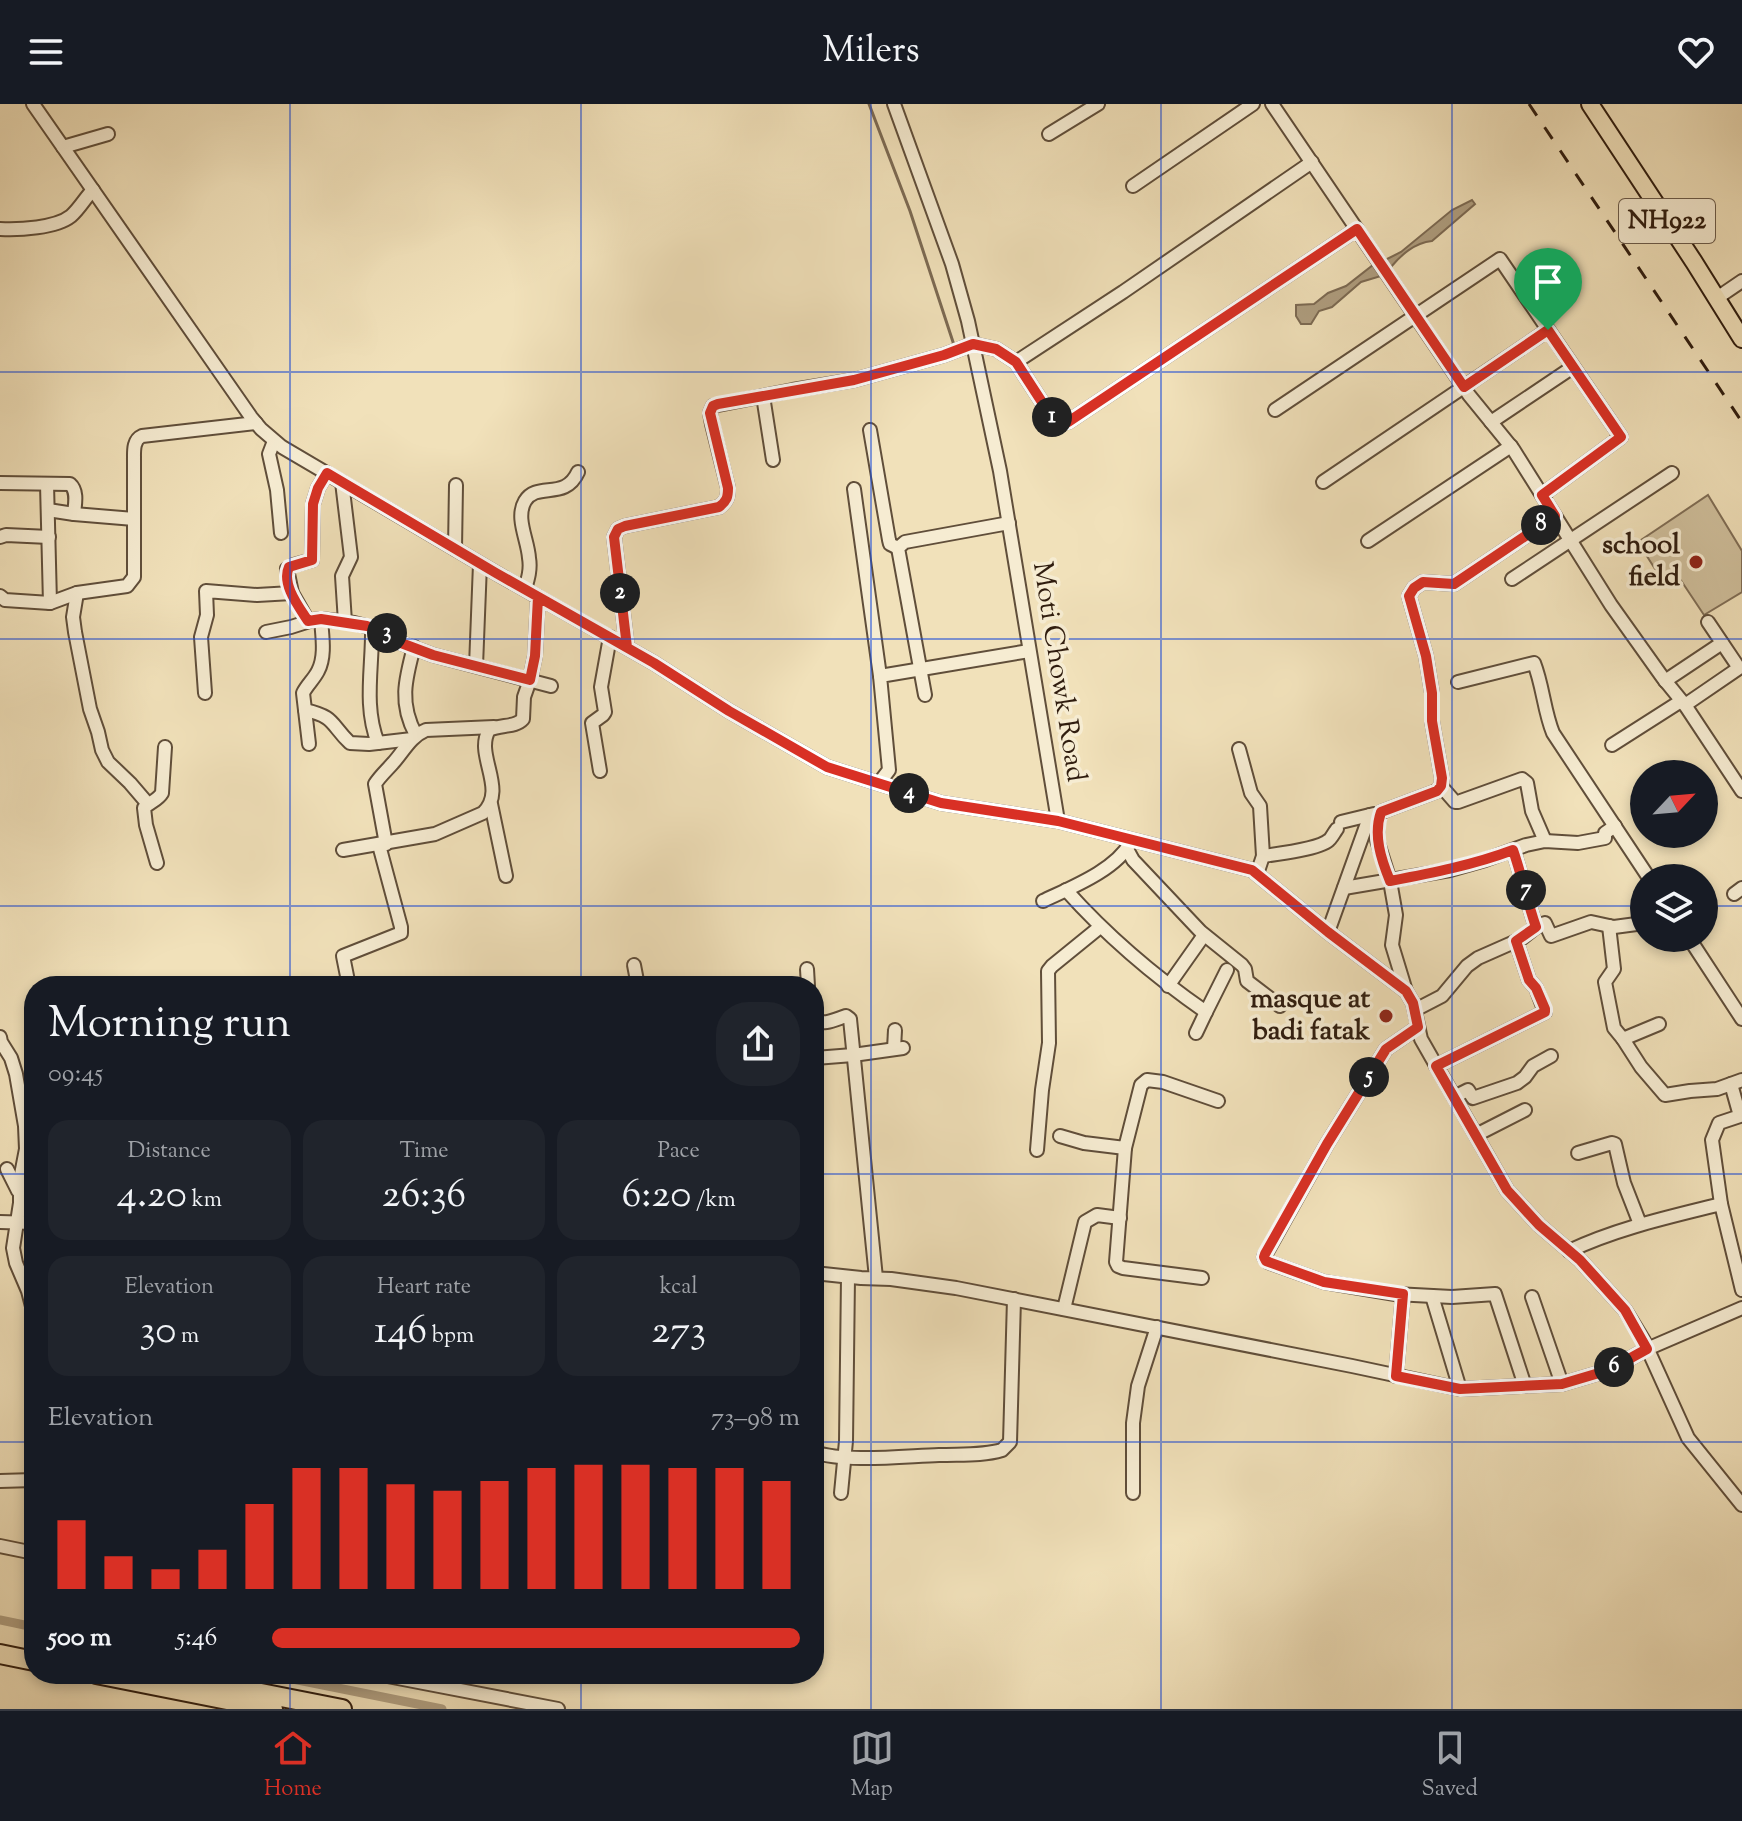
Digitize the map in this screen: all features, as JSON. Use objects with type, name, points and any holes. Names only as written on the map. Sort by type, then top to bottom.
[{"type":"highway","points":[[0,1642],[24,1647]]},
{"type":"highway","points":[[0,1654],[24,1659]]},
{"type":"highway","points":[[147,1684],[273,1709]]},
{"type":"highway","points":[[216,1684],[342,1709]]},
{"type":"main road","name":"NH922","points":[[1590,104],[1742,339]]},
{"type":"street","points":[[33,104],[256,423],[274,441],[827,767],[941,803],[1058,821]]},
{"type":"street","name":"Moti Chowk Road","points":[[894,104],[952,264],[968,321],[1000,471],[1058,821],[1129,844],[1252,870],[1406,991],[1413,1003],[1421,1039],[1507,1190],[1539,1225],[1580,1260],[1625,1310],[1647,1349],[1688,1438],[1742,1505]]},
{"type":"street","points":[[1049,134],[1098,104]]},
{"type":"street","points":[[1133,186],[1253,104]]},
{"type":"street","points":[[1272,104],[1464,387],[1511,446],[1611,605],[1683,703],[1742,791]]},
{"type":"street","points":[[63,147],[108,134]]},
{"type":"street","points":[[1016,362],[1312,162]]},
{"type":"street","points":[[0,229],[61,222],[75,212],[93,190]]},
{"type":"street","points":[[627,647],[614,537],[618,529],[625,526],[719,507],[726,502],[728,488],[710,413],[713,406],[854,380],[973,344],[996,349],[1016,362],[1051,416],[1059,423],[1068,422],[1357,229]]},
{"type":"street","points":[[1275,410],[1500,259],[1621,437],[1542,495]]},
{"type":"street","points":[[1717,298],[1742,281]]},
{"type":"street","points":[[1323,482],[1548,330]]},
{"type":"street","points":[[1491,422],[1573,367]]},
{"type":"street","points":[[763,396],[773,460]]},
{"type":"street","points":[[0,596],[5,600],[50,603],[77,593],[118,588],[131,582],[134,577],[134,460],[138,438],[256,423]]},
{"type":"street","points":[[870,430],[889,540],[898,548]]},
{"type":"street","points":[[274,441],[269,454],[276,482],[281,533]]},
{"type":"street","points":[[1368,541],[1511,446]]},
{"type":"street","points":[[525,589],[530,561],[522,520],[525,501],[536,493],[570,485],[578,472]]},
{"type":"street","points":[[309,744],[303,693],[318,671],[323,653],[315,620],[292,593],[287,569],[308,563],[314,557],[313,504],[327,473]]},
{"type":"street","points":[[1512,579],[1672,473]]},
{"type":"street","points":[[342,482],[351,557],[342,576],[345,622]]},
{"type":"street","points":[[0,483],[70,484],[75,492],[74,514]]},
{"type":"street","points":[[47,484],[50,603]]},
{"type":"street","points":[[455,549],[456,485]]},
{"type":"street","points":[[854,489],[880,676],[889,770],[879,783]]},
{"type":"street","points":[[48,510],[134,519]]},
{"type":"street","points":[[1263,856],[1325,843],[1339,826],[1437,791],[1442,778],[1432,721],[1432,693],[1426,656],[1409,596],[1423,582],[1454,584],[1555,516]]},
{"type":"street","points":[[898,548],[905,542],[1009,523]]},
{"type":"street","points":[[0,537],[49,537]]},
{"type":"street","points":[[898,548],[925,695]]},
{"type":"street","points":[[476,666],[480,564]]},
{"type":"street","points":[[205,693],[201,637],[207,615],[206,591],[257,595],[292,593]]},
{"type":"street","points":[[77,593],[73,617],[75,632],[90,709],[102,750],[108,762],[148,804]]},
{"type":"street","points":[[305,710],[329,717],[350,743],[378,743],[414,737],[426,730],[515,724],[523,719],[524,697],[535,656],[538,597]]},
{"type":"street","points":[[266,632],[315,620],[372,627],[401,643],[433,655],[551,686]]},
{"type":"street","points":[[1612,745],[1739,668],[1708,622]]},
{"type":"street","points":[[372,627],[369,672],[371,718],[378,743]]},
{"type":"street","points":[[600,771],[592,723],[605,712],[601,687],[610,637]]},
{"type":"street","points":[[1665,681],[1722,643]]},
{"type":"street","points":[[414,647],[404,688],[414,737]]},
{"type":"street","points":[[880,676],[1029,651]]},
{"type":"street","points":[[1458,682],[1534,663],[1553,733],[1640,864]]},
{"type":"street","points":[[494,727],[486,734],[485,740],[493,785],[491,804],[506,876]]},
{"type":"street","points":[[346,976],[343,956],[401,933],[383,844],[375,784],[414,737]]},
{"type":"street","points":[[157,863],[144,808],[162,793],[165,747]]},
{"type":"street","points":[[1239,749],[1251,793],[1260,806],[1263,856],[1257,874]]},
{"type":"street","points":[[1441,786],[1458,802],[1525,780],[1532,811],[1545,841]]},
{"type":"street","points":[[343,850],[427,837],[483,813],[491,804]]},
{"type":"street","points":[[1376,813],[1377,840],[1390,881],[1396,915],[1392,945],[1406,991]]},
{"type":"street","points":[[1328,932],[1376,813]]},
{"type":"street","points":[[1344,888],[1450,870],[1545,841],[1578,843],[1605,838],[1605,833],[1615,826]]},
{"type":"street","points":[[1043,901],[1090,879],[1129,844],[1133,860],[1204,935],[1242,965],[1247,981],[1280,1006]]},
{"type":"street","points":[[1513,850],[1536,927]]},
{"type":"street","points":[[1066,890],[1100,927],[1168,986],[1206,1012]]},
{"type":"street","points":[[1415,1010],[1442,996],[1467,966],[1478,958],[1516,941],[1545,923],[1551,936],[1591,922],[1609,926],[1630,924]]},
{"type":"street","points":[[1609,926],[1614,969],[1605,982],[1614,1028],[1663,1094],[1705,1091],[1737,1082],[1740,1116],[1719,1123],[1712,1140],[1721,1204],[1742,1290]]},
{"type":"street","points":[[1037,1150],[1049,1043],[1048,971],[1100,927]]},
{"type":"street","points":[[1168,986],[1204,935]]},
{"type":"street","points":[[1436,1066],[1545,1012],[1536,988],[1529,980],[1516,941]]},
{"type":"street","points":[[1698,952],[1742,1019]]},
{"type":"street","points":[[634,965],[636,976]]},
{"type":"street","points":[[807,969],[807,976]]},
{"type":"street","points":[[1196,1033],[1227,970]]},
{"type":"street","points":[[824,1022],[846,1016],[850,1019],[876,1278]]},
{"type":"street","points":[[1623,1039],[1659,1024]]},
{"type":"street","points":[[1418,1027],[1386,1049],[1327,1144],[1264,1257],[1268,1262],[1324,1282],[1403,1294],[1495,1294],[1525,1386]]},
{"type":"street","points":[[824,1057],[899,1049],[895,1030]]},
{"type":"street","points":[[0,1037],[16,1074],[24,1120]]},
{"type":"street","points":[[1454,1097],[1468,1090],[1473,1098],[1517,1083],[1533,1066],[1551,1056]]},
{"type":"street","points":[[1202,1278],[1118,1266],[1125,1148],[1141,1085],[1147,1080],[1163,1082],[1218,1101]]},
{"type":"street","points":[[1476,1135],[1525,1110]]},
{"type":"street","points":[[1060,1136],[1125,1148]]},
{"type":"street","points":[[1578,1153],[1615,1144],[1624,1183],[1640,1224]]},
{"type":"street","points":[[24,1159],[13,1254],[24,1281]]},
{"type":"street","points":[[7,1169],[20,1195]]},
{"type":"street","points":[[1569,1251],[1640,1224],[1721,1204]]},
{"type":"street","points":[[1064,1309],[1085,1222],[1097,1215],[1120,1218]]},
{"type":"street","points":[[0,1222],[24,1222]]},
{"type":"street","points":[[824,1274],[920,1283],[1014,1299],[1460,1389],[1562,1384],[1609,1370],[1647,1349],[1742,1308]]},
{"type":"street","points":[[841,1493],[846,1441],[848,1277]]},
{"type":"street","points":[[1396,1376],[1403,1294]]},
{"type":"street","points":[[1432,1296],[1460,1389]]},
{"type":"street","points":[[1532,1297],[1562,1384]]},
{"type":"street","points":[[824,1454],[844,1457],[971,1454],[995,1452],[1008,1446],[1014,1299]]},
{"type":"street","points":[[1133,1493],[1133,1423],[1138,1386],[1157,1327]]},
{"type":"street","points":[[0,1481],[24,1480]]},
{"type":"street","points":[[0,1546],[24,1551]]},
{"type":"street","points":[[429,1684],[558,1709]]},
{"type":"shaded area","points":[[1472,200],[1475,204],[1432,241],[1408,250],[1390,268],[1385,260],[1401,252],[1452,210]]},
{"type":"shaded area","points":[[1373,265],[1381,276],[1361,282],[1332,307],[1319,311],[1311,324],[1301,324],[1296,316],[1296,305],[1314,304],[1328,293],[1346,286]]},
{"type":"shaded area","name":"school field","points":[[1708,495],[1742,551],[1742,592],[1704,615],[1676,573],[1662,580],[1638,542]]},
{"type":"waterway","points":[[869,104],[910,211],[954,345]]},
{"type":"waterway","points":[[0,1620],[24,1625]]},
{"type":"waterway","points":[[318,1684],[442,1709]]},
{"type":"railway","points":[[1529,104],[1742,422]]},
{"type":"place","name":"school field","points":[[1696,562]]},
{"type":"place","name":"masque at badi fatak","points":[[1386,1016]]},
{"type":"route","points":[[1357,229],[1464,387],[1548,330],[1621,437],[1542,495],[1555,516],[1454,584],[1423,582],[1409,596],[1426,656],[1441,786],[1437,791],[1381,812],[1377,840],[1390,881],[1450,870],[1513,850],[1536,927],[1516,941],[1529,980],[1536,988],[1545,1012],[1436,1066],[1507,1190],[1539,1225],[1580,1260],[1625,1310],[1644,1341],[1647,1349],[1609,1370],[1562,1384],[1460,1389],[1396,1376],[1403,1294],[1324,1282],[1266,1261],[1265,1254],[1327,1144],[1386,1049],[1418,1027],[1413,1003],[1406,991],[1252,870],[1058,821],[941,803],[827,767],[538,597],[535,656],[530,680],[433,655],[367,626],[321,619],[308,621],[292,593],[287,574],[289,567],[308,563],[314,557],[313,504],[327,473],[627,647],[614,537],[618,529],[625,526],[719,507],[726,502],[728,488],[710,413],[713,406],[718,404],[854,380],[973,344],[996,349],[1016,362],[1051,416],[1059,423],[1068,422],[1357,229]]}]
